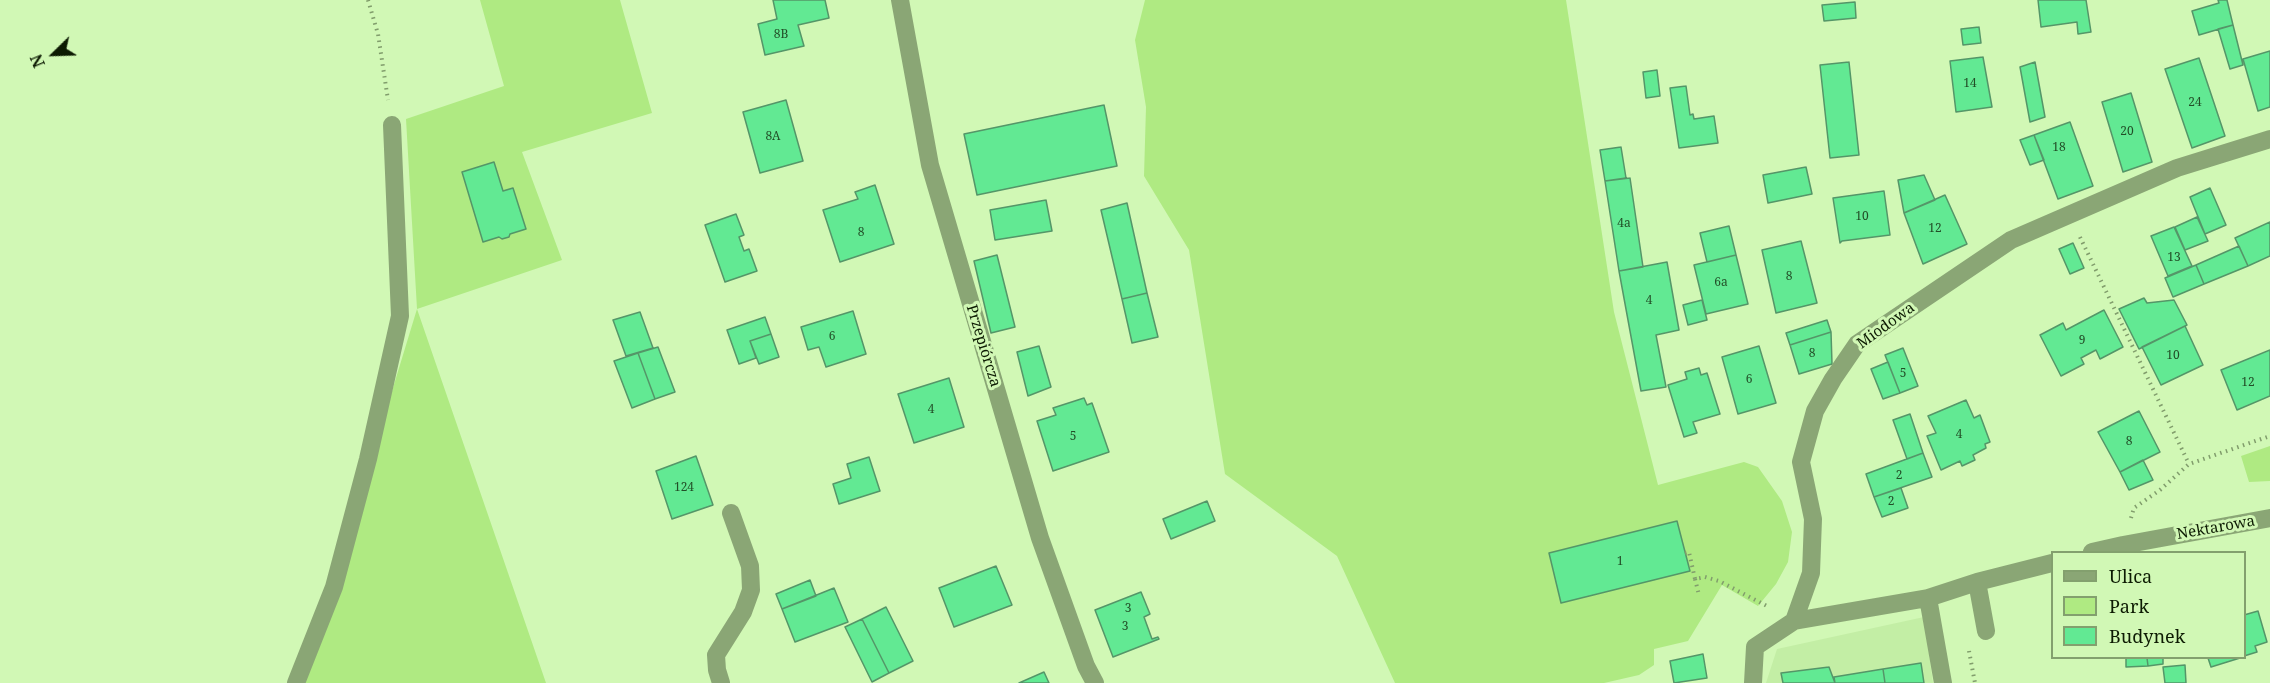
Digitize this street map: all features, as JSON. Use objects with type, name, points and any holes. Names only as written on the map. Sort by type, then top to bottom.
[{"type":"street","name":"Przepiórcza","points":[[900,0],[930,165],[1040,538],[1086,666],[1095,683]]},
{"type":"street","points":[[296,683],[334,586],[368,459],[400,316],[392,125]]},
{"type":"street","name":"Miodowa","points":[[1794,621],[1812,573],[1813,519],[1801,462],[1815,411],[1857,344],[2011,240],[2177,168],[2270,140]]},
{"type":"street","points":[[721,683],[716,655],[743,612],[751,590],[750,566],[731,513]]},
{"type":"street","name":"Nektarowa","points":[[2096,551],[2270,518]]},
{"type":"street","points":[[1753,683],[1755,647],[1794,621],[1928,598],[2051,562]]},
{"type":"street","points":[[1977,582],[1986,631]]},
{"type":"street","points":[[1928,598],[1943,683]]},
{"type":"path","points":[[368,0],[378,34],[392,125]]},
{"type":"path","points":[[2070,214],[2189,464]]},
{"type":"path","points":[[2123,545],[2134,508],[2160,490],[2189,464],[2270,436]]},
{"type":"path","points":[[1685,553],[1689,552],[1699,595]]},
{"type":"path","points":[[1695,579],[1719,580],[1794,621]]},
{"type":"shaded area","points":[[1924,617],[1933,683],[1766,683],[1777,649]]},
{"type":"green space","points":[[480,0],[620,0],[652,113],[522,152],[562,260],[417,309],[406,119],[504,86]]},
{"type":"green space","points":[[1145,0],[1566,0],[1614,312],[1658,485],[1744,462],[1758,467],[1782,501],[1792,532],[1788,562],[1776,584],[1758,606],[1722,585],[1688,641],[1654,649],[1654,665],[1639,675],[1604,683],[1395,683],[1337,556],[1225,474],[1189,250],[1144,176],[1146,107],[1135,40]]},
{"type":"green space","points":[[417,309],[546,683],[303,683]]},
{"type":"green space","points":[[2270,446],[2270,481],[2249,482],[2241,456]]},
{"type":"building","points":[[773,0],[825,0],[829,18],[798,25],[804,46],[765,55],[758,24],[777,19]]},
{"type":"building","points":[[2038,0],[2086,0],[2091,32],[2078,34],[2077,22],[2041,27]]},
{"type":"building","points":[[2218,0],[2227,0],[2233,25],[2199,35],[2192,11],[2219,3]]},
{"type":"building","points":[[1855,2],[1856,18],[1824,21],[1822,5]]},
{"type":"building","points":[[2233,25],[2243,65],[2230,69],[2218,29]]},
{"type":"building","points":[[1979,27],[1981,43],[1963,45],[1961,29]]},
{"type":"building","points":[[2270,51],[2270,107],[2258,111],[2243,59]]},
{"type":"building","points":[[1983,57],[1992,107],[1956,112],[1950,61]]},
{"type":"building","points":[[2199,58],[2225,136],[2192,148],[2165,69]]},
{"type":"building","points":[[1849,62],[1859,155],[1830,158],[1820,65]]},
{"type":"building","points":[[2035,62],[2045,117],[2030,122],[2020,67]]},
{"type":"building","points":[[1657,70],[1660,96],[1646,98],[1643,72]]},
{"type":"building","points":[[1686,86],[1690,115],[1693,114],[1694,119],[1714,116],[1718,143],[1679,148],[1670,88]]},
{"type":"building","points":[[2131,93],[2152,162],[2123,172],[2102,102]]},
{"type":"building","points":[[786,100],[803,161],[760,173],[743,112]]},
{"type":"building","points":[[1104,105],[1117,166],[977,195],[964,134]]},
{"type":"building","points":[[2070,122],[2093,186],[2058,199],[2034,135]]},
{"type":"building","points":[[2034,135],[2044,160],[2030,165],[2020,140]]},
{"type":"building","points":[[1621,147],[1626,178],[1605,181],[1600,150]]},
{"type":"building","points":[[494,162],[503,191],[513,188],[526,229],[510,234],[509,237],[502,239],[499,237],[483,242],[462,172]]},
{"type":"building","points":[[1806,167],[1812,194],[1768,203],[1763,175]]},
{"type":"building","points":[[1924,175],[1935,200],[1904,213],[1898,180]]},
{"type":"building","points":[[1630,178],[1643,267],[1619,271],[1605,181]]},
{"type":"building","points":[[875,185],[894,244],[840,262],[823,210],[858,199],[855,192]]},
{"type":"building","points":[[2210,188],[2226,225],[2205,234],[2190,197]]},
{"type":"building","points":[[1884,191],[1890,235],[1840,243],[1833,198]]},
{"type":"building","points":[[1945,195],[1967,244],[1923,264],[1904,213]]},
{"type":"building","points":[[1046,200],[1052,231],[995,240],[990,210]]},
{"type":"building","points":[[1127,203],[1147,293],[1122,299],[1101,210]]},
{"type":"building","points":[[736,214],[744,235],[739,237],[744,251],[749,249],[757,271],[725,282],[705,225]]},
{"type":"building","points":[[2197,217],[2208,241],[2185,250],[2175,227]]},
{"type":"building","points":[[2270,222],[2270,256],[2248,266],[2235,238]]},
{"type":"building","points":[[1729,226],[1736,255],[1707,262],[1700,233]]},
{"type":"building","points":[[2174,227],[2192,266],[2168,276],[2151,236]]},
{"type":"building","points":[[1801,241],[1817,303],[1776,313],[1762,250]]},
{"type":"building","points":[[2073,243],[2084,268],[2070,274],[2059,249]]},
{"type":"building","points":[[2239,246],[2248,266],[2204,284],[2196,265]]},
{"type":"building","points":[[997,255],[1015,327],[991,333],[974,261]]},
{"type":"building","points":[[1736,255],[1748,304],[1706,314],[1694,265]]},
{"type":"building","points":[[1667,262],[1679,330],[1656,335],[1666,387],[1641,391],[1619,271]]},
{"type":"building","points":[[2196,265],[2204,284],[2173,297],[2165,278]]},
{"type":"building","points":[[1147,293],[1158,337],[1132,343],[1122,299]]},
{"type":"building","points":[[2144,298],[2147,303],[2174,300],[2187,325],[2139,349],[2119,309]]},
{"type":"building","points":[[1702,300],[1707,320],[1688,325],[1683,305]]},
{"type":"building","points":[[2104,310],[2123,347],[2100,359],[2096,350],[2081,358],[2084,364],[2061,376],[2040,335],[2063,323],[2066,330]]},
{"type":"building","points":[[853,311],[866,354],[826,367],[819,347],[808,350],[801,327]]},
{"type":"building","points":[[640,312],[653,348],[626,356],[613,320]]},
{"type":"building","points":[[765,317],[771,334],[750,341],[756,358],[739,364],[727,330]]},
{"type":"building","points":[[1827,320],[1831,332],[1790,345],[1786,333]]},
{"type":"building","points":[[2185,326],[2203,365],[2161,385],[2142,347]]},
{"type":"building","points":[[1831,332],[1832,364],[1799,374],[1790,345]]},
{"type":"building","points":[[771,334],[779,357],[759,364],[750,341]]},
{"type":"building","points":[[1039,346],[1051,387],[1028,396],[1017,352]]},
{"type":"building","points":[[1759,346],[1776,403],[1738,414],[1722,357]]},
{"type":"building","points":[[658,347],[675,392],[655,399],[638,353]]},
{"type":"building","points":[[1903,348],[1918,386],[1900,393],[1885,355]]},
{"type":"building","points":[[2270,350],[2270,396],[2237,410],[2221,370]]},
{"type":"building","points":[[638,353],[655,399],[632,408],[614,361]]},
{"type":"building","points":[[1888,362],[1900,393],[1883,399],[1871,369]]},
{"type":"building","points":[[1699,368],[1701,375],[1707,373],[1720,414],[1693,422],[1697,433],[1684,437],[1668,385],[1687,379],[1685,372]]},
{"type":"building","points":[[949,378],[964,427],[914,443],[898,394]]},
{"type":"building","points":[[1084,398],[1087,405],[1092,403],[1109,452],[1053,471],[1037,421],[1056,415],[1053,408]]},
{"type":"building","points":[[1966,400],[1974,418],[1980,415],[1990,442],[1985,444],[1986,448],[1973,455],[1975,460],[1962,466],[1960,461],[1941,470],[1927,436],[1936,433],[1928,416]]},
{"type":"building","points":[[2139,411],[2160,452],[2120,472],[2098,432]]},
{"type":"building","points":[[1910,414],[1923,453],[1907,459],[1893,420]]},
{"type":"building","points":[[1923,453],[1932,477],[1874,497],[1866,474]]},
{"type":"building","points":[[696,456],[713,505],[672,519],[656,471]]},
{"type":"building","points":[[869,457],[880,491],[839,504],[833,484],[851,478],[847,464]]},
{"type":"building","points":[[2143,460],[2153,480],[2129,490],[2120,472]]},
{"type":"building","points":[[1901,488],[1908,508],[1882,517],[1874,497]]},
{"type":"building","points":[[1207,501],[1215,521],[1171,539],[1163,519]]},
{"type":"building","points":[[1677,521],[1690,571],[1561,603],[1549,553]]},
{"type":"building","points":[[996,566],[1012,605],[954,627],[939,588]]},
{"type":"building","points":[[810,580],[816,596],[782,609],[776,594]]},
{"type":"building","points":[[834,588],[848,622],[795,642],[782,609]]},
{"type":"building","points":[[1141,592],[1150,614],[1144,617],[1152,639],[1158,637],[1159,639],[1113,657],[1095,610]]},
{"type":"building","points":[[886,607],[913,661],[889,673],[862,619]]},
{"type":"building","points":[[2258,611],[2267,642],[2255,646],[2257,652],[2246,655],[2246,614]]},
{"type":"building","points":[[862,619],[889,673],[872,682],[845,627]]},
{"type":"building","points":[[1703,654],[1707,678],[1674,683],[1670,661]]},
{"type":"building","points":[[2126,659],[2147,659],[2148,666],[2126,667]]},
{"type":"building","points":[[2147,659],[2163,659],[2163,664],[2148,666]]},
{"type":"building","points":[[2208,659],[2237,659],[2211,667]]},
{"type":"building","points":[[1921,663],[1924,683],[1885,683],[1883,669]]},
{"type":"building","points":[[2185,665],[2186,683],[2165,683],[2163,667]]},
{"type":"building","points":[[1829,667],[1835,683],[1783,683],[1781,673]]},
{"type":"building","points":[[1883,669],[1885,683],[1835,683],[1834,677]]},
{"type":"building","points":[[1044,672],[1049,683],[1019,683]]}]
